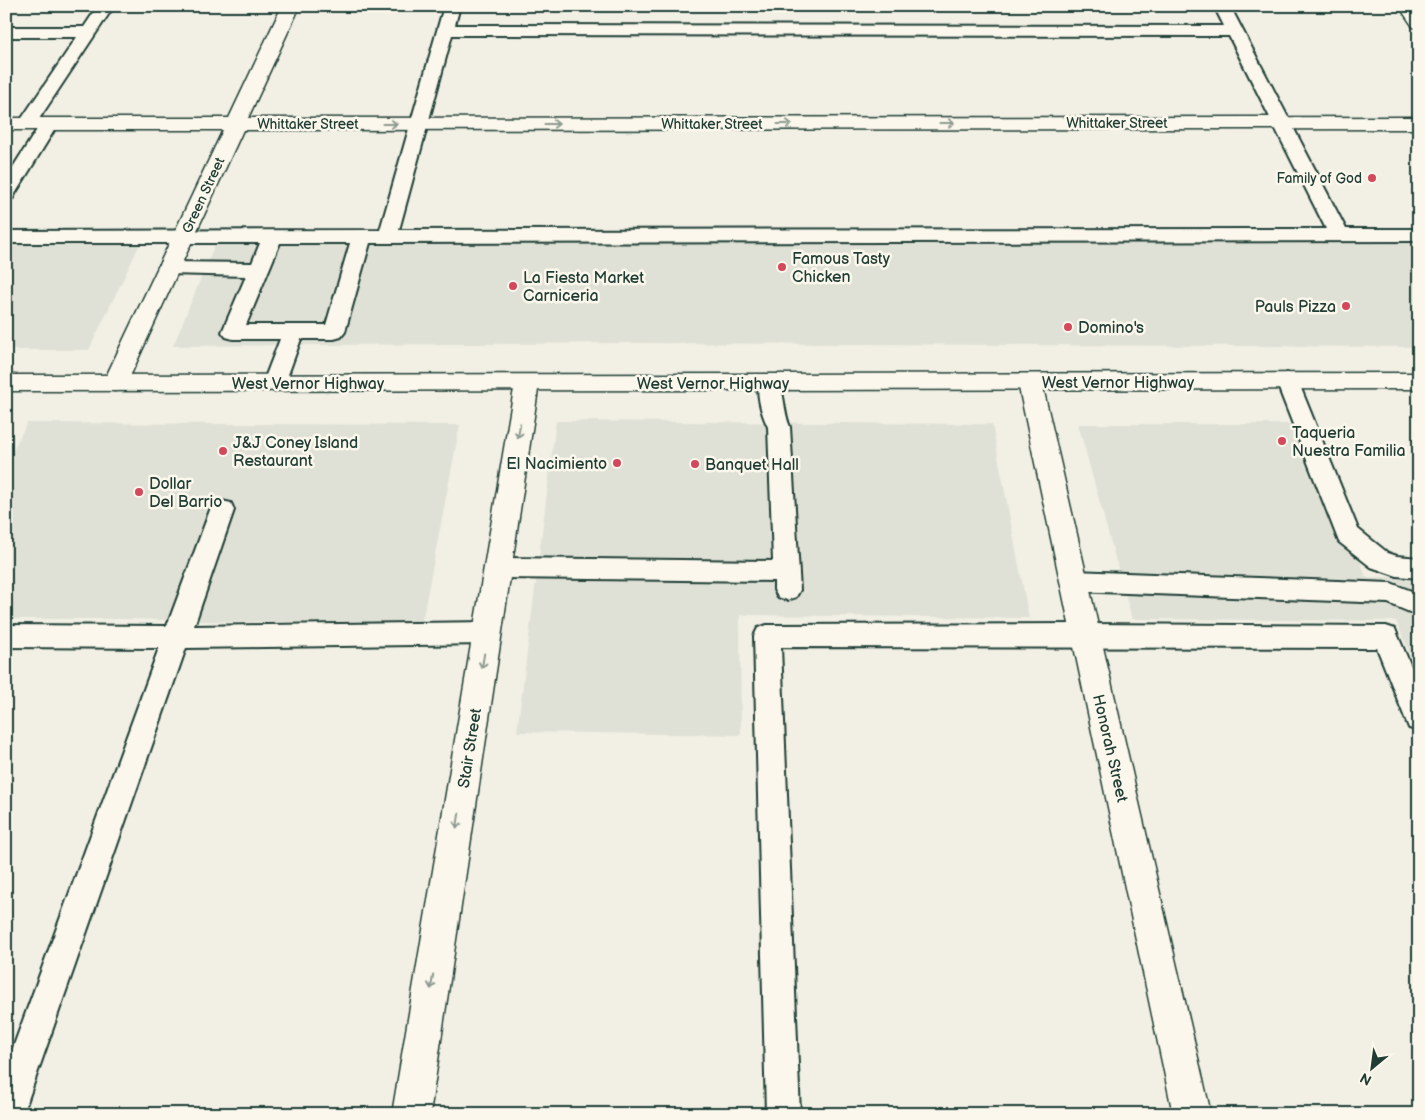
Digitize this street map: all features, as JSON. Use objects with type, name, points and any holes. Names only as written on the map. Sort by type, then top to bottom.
[{"type":"street","name":"Green Street","points":[[115,383],[291,6]]},
{"type":"street","points":[[1407,6],[1419,23]]},
{"type":"street","name":"Whittaker Street","points":[[6,124],[1419,123]]},
{"type":"street","name":"West Vernor Highway","points":[[7,384],[1419,381]]},
{"type":"street","name":"Stair Street","points":[[411,1114],[527,383]]},
{"type":"street","name":"Honorah Street","points":[[1030,383],[1192,1114]]},
{"type":"lane","points":[[27,124],[106,6]]},
{"type":"lane","points":[[388,236],[452,6]]},
{"type":"lane","points":[[1222,6],[1339,235]]},
{"type":"lane","points":[[446,30],[1235,31]]},
{"type":"lane","points":[[6,32],[89,32]]},
{"type":"lane","points":[[6,194],[49,124]]},
{"type":"lane","points":[[6,237],[1419,235]]},
{"type":"lane","points":[[273,236],[233,332],[334,332],[362,236]]},
{"type":"lane","points":[[169,268],[259,270]]},
{"type":"lane","points":[[274,383],[293,332]]},
{"type":"lane","points":[[1288,381],[1348,535],[1381,561],[1394,567],[1419,568]]},
{"type":"lane","points":[[498,568],[786,580],[779,427],[774,416],[769,383]]},
{"type":"lane","points":[[6,1114],[222,510]]},
{"type":"lane","points":[[1074,581],[1391,594],[1419,606]]},
{"type":"lane","points":[[6,636],[175,637],[488,632]]},
{"type":"lane","points":[[783,1114],[768,636],[1086,635],[1386,637],[1419,719]]},
{"type":"shaded area","points":[[642,242],[1419,243],[1419,347],[638,343],[173,346],[215,244]]},
{"type":"shaded area","points":[[6,244],[140,244],[89,350],[6,350]]},
{"type":"shaded area","points":[[556,421],[992,424],[1029,618],[740,615],[741,735],[517,732]]},
{"type":"shaded area","points":[[27,423],[460,425],[422,622],[6,619],[6,464]]},
{"type":"shaded area","points":[[1078,424],[1310,424],[1366,577],[1419,577],[1419,676],[1396,621],[1132,619]]},
{"type":"place","name":"Family of God","points":[[1372,178]]},
{"type":"place","name":"Famous Tasty Chicken","points":[[782,267]]},
{"type":"place","name":"La Fiesta Market Carniceria","points":[[513,286]]},
{"type":"place","name":"Pauls Pizza","points":[[1346,306]]},
{"type":"place","name":"Domino's","points":[[1068,327]]},
{"type":"place","name":"Taqueria Nuestra Familia","points":[[1282,441]]},
{"type":"place","name":"J&J Coney Island Restaurant","points":[[223,451]]},
{"type":"place","name":"El Nacimiento","points":[[617,463]]},
{"type":"place","name":"Banquet Hall","points":[[695,464]]},
{"type":"place","name":"Dollar Del Barrio","points":[[139,492]]}]
